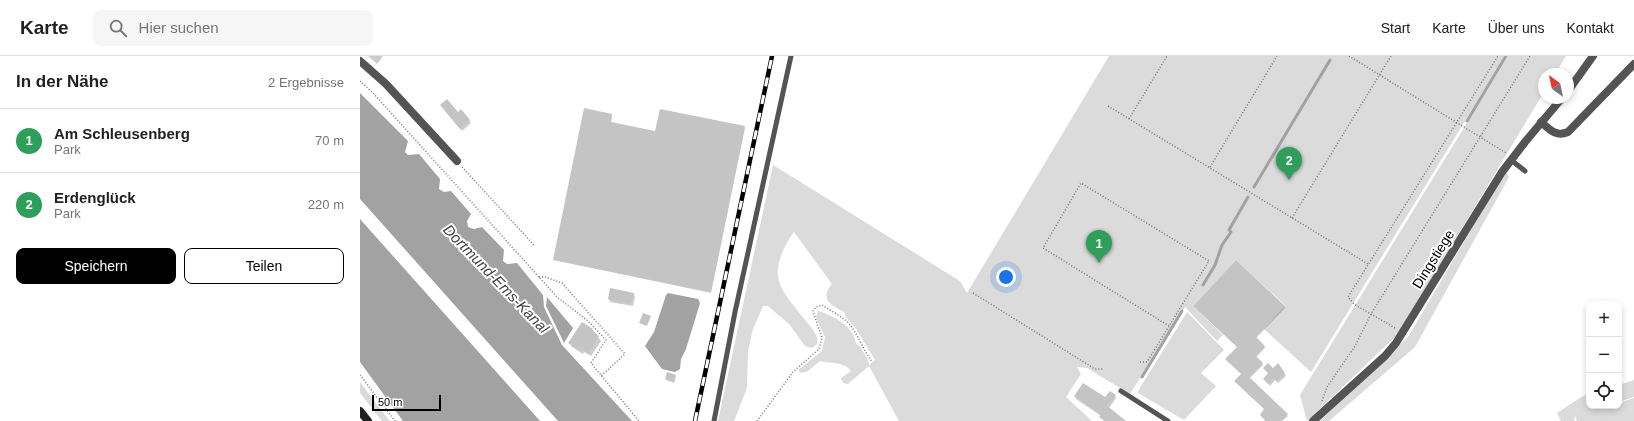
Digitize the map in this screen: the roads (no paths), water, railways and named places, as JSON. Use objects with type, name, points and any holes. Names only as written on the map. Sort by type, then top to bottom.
[{"type":"main road","points":[[360,411],[368,421]]},
{"type":"street","points":[[1574,83],[1593,56]]},
{"type":"street","points":[[360,61],[386,84],[457,161]]},
{"type":"street","points":[[1541,122],[1557,134],[1568,132],[1634,64]]},
{"type":"street","name":"Dingstiege","points":[[1313,421],[1385,356],[1403,332],[1487,195],[1512,158],[1557,104]]},
{"type":"lane","points":[[714,421],[735,312],[791,56]]},
{"type":"lane","points":[[1512,158],[1525,170]]},
{"type":"lane","points":[[1121,391],[1168,421]]},
{"type":"water","name":"Dortmund-Ems-Kanal","points":[[360,93],[408,141],[405,152],[408,155],[419,154],[440,179],[439,189],[444,192],[451,191],[471,214],[467,221],[468,227],[474,229],[482,227],[504,250],[503,261],[507,264],[517,263],[543,295],[544,307],[562,345],[632,421],[558,421],[360,199]]},
{"type":"water","points":[[360,219],[540,421],[403,421],[360,362]]},
{"type":"water","points":[[668,293],[698,299],[700,303],[686,349],[681,359],[680,369],[675,372],[662,369],[645,346],[654,332],[666,295]]},
{"type":"water","points":[[547,297],[573,328],[564,343],[546,306]]},
{"type":"waterway","points":[[1467,121],[1506,56]]},
{"type":"waterway","points":[[1254,187],[1330,60]]},
{"type":"waterway","points":[[1203,285],[1215,265],[1222,245],[1231,232],[1229,230],[1248,197]]},
{"type":"waterway","points":[[1142,377],[1182,311]]},
{"type":"railway","points":[[695,421],[772,56]]},
{"type":"place","name":"Erdenglück","points":[[1289,180]]},
{"type":"place","name":"Am Schleusenberg","points":[[1099,263]]}]
